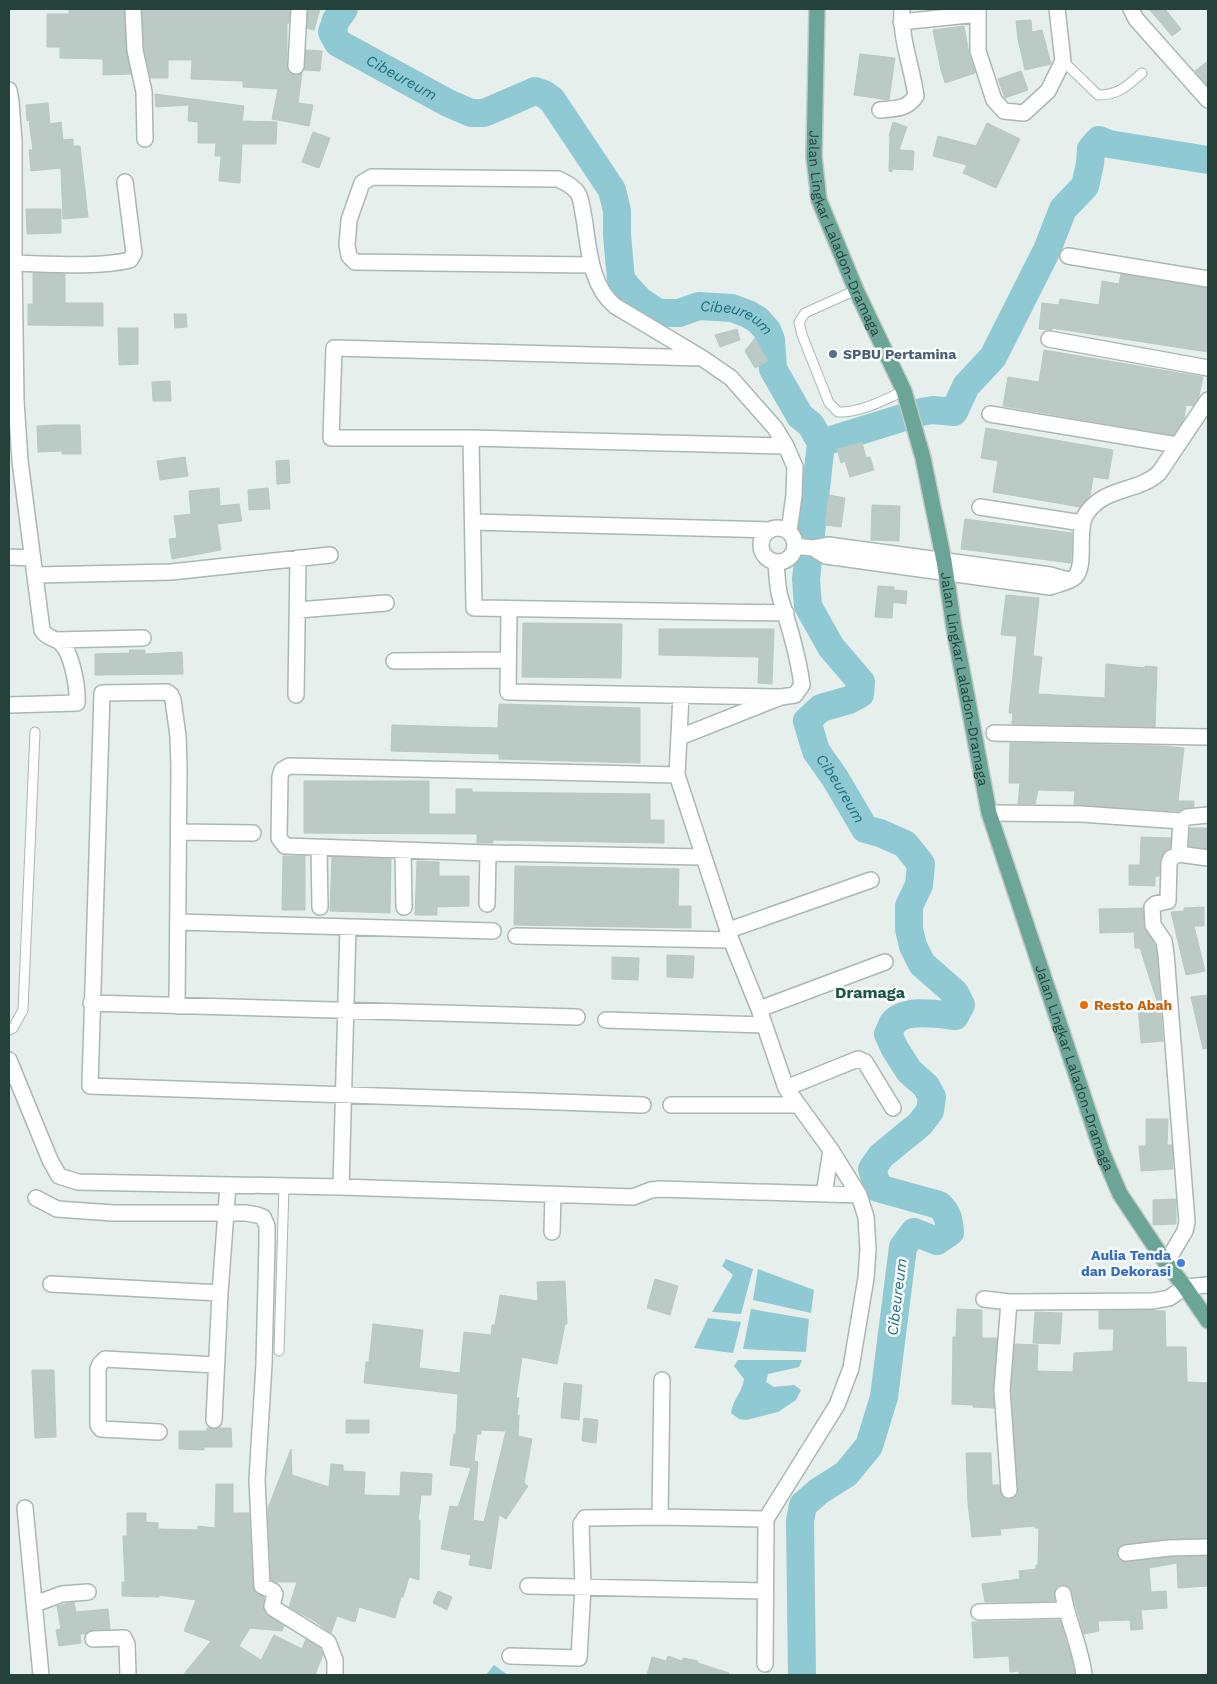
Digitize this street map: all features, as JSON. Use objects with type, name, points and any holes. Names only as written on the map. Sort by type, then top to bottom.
[{"type":"main road","name":"Jalan Lingkar Laladon-Dramaga","points":[[817,9],[814,156],[819,200],[856,290],[907,398],[916,431],[945,567],[954,628],[990,812],[1102,1152],[1120,1194],[1166,1264],[1185,1287],[1208,1321]]},
{"type":"street","points":[[133,9],[136,50],[144,92],[145,139]]},
{"type":"street","points":[[296,66],[299,9]]},
{"type":"street","points":[[880,110],[902,108],[910,104],[916,96],[901,16],[978,12],[978,51],[994,100],[1004,111],[1024,113],[1048,91],[1063,61],[1057,9]]},
{"type":"street","points":[[1131,9],[1136,19],[1208,100]]},
{"type":"street","points":[[9,90],[12,141],[12,401],[42,630],[48,638],[56,640],[142,638]]},
{"type":"street","points":[[592,265],[355,262],[349,256],[347,244],[349,220],[362,183],[372,177],[558,179],[568,184],[577,192],[581,204],[592,265],[600,290],[605,298],[731,378],[775,428],[786,446],[795,467],[779,529],[761,541],[761,548],[764,554],[776,562],[787,559],[794,551],[805,547],[828,545],[1050,587],[1074,578],[1080,567],[1082,523],[1091,507],[1100,499],[1119,490],[1152,479],[1159,473],[1208,400]]},
{"type":"street","points":[[12,267],[118,263],[130,260],[134,253],[125,182]]},
{"type":"street","points":[[1068,256],[1208,279]]},
{"type":"street","points":[[1049,339],[1208,368]]},
{"type":"street","points":[[702,358],[334,348],[331,438],[471,438],[786,446]]},
{"type":"street","points":[[990,414],[1177,444]]},
{"type":"street","points":[[471,438],[474,608],[786,613]]},
{"type":"street","points":[[980,507],[1082,523]]},
{"type":"street","points":[[473,522],[747,530],[779,529],[792,536],[805,547]]},
{"type":"street","points":[[36,576],[170,572],[330,554]]},
{"type":"street","points":[[9,557],[32,558]]},
{"type":"street","points":[[296,696],[298,558]]},
{"type":"street","points":[[509,609],[508,692],[781,697],[795,695],[802,685],[800,668],[780,595],[776,562]]},
{"type":"street","points":[[298,610],[386,603]]},
{"type":"street","points":[[9,704],[77,703],[78,690],[71,664],[66,650],[56,640]]},
{"type":"street","points":[[394,661],[508,660]]},
{"type":"street","points":[[177,1006],[178,736],[171,695],[167,692],[102,693],[91,1004],[90,1086],[643,1105]]},
{"type":"street","points":[[681,695],[677,776],[730,935],[759,1009],[786,1088],[831,1150],[859,1195],[867,1225],[868,1262],[866,1278],[851,1368],[845,1387],[837,1406],[766,1519],[765,1664]]},
{"type":"street","points":[[680,737],[781,697]]},
{"type":"street","points":[[994,733],[1208,737]]},
{"type":"street","points":[[677,776],[288,766],[282,770],[280,777],[279,838],[285,846],[319,848],[703,857]]},
{"type":"street","points":[[990,812],[1081,814],[1181,821],[1188,817],[1208,815]]},
{"type":"street","points":[[1179,854],[1181,821]]},
{"type":"street","points":[[179,832],[253,833]]},
{"type":"street","points":[[319,848],[320,907]]},
{"type":"street","points":[[402,851],[404,907]]},
{"type":"street","points":[[486,904],[488,853]]},
{"type":"street","points":[[1166,1264],[1186,1231],[1188,1222],[1166,954],[1164,941],[1153,925],[1152,907],[1168,901],[1171,858],[1179,854],[1208,858]]},
{"type":"street","points":[[516,936],[730,935],[871,880]]},
{"type":"street","points":[[178,922],[493,930]]},
{"type":"street","points":[[340,1187],[348,927]]},
{"type":"street","points":[[759,1009],[885,962]]},
{"type":"street","points":[[91,1004],[577,1017]]},
{"type":"street","points":[[606,1020],[764,1025]]},
{"type":"street","points":[[786,1088],[858,1059],[865,1062],[893,1108]]},
{"type":"street","points":[[9,1060],[50,1160],[59,1176],[78,1182],[340,1187],[633,1197],[659,1189],[859,1195]]},
{"type":"street","points":[[671,1105],[798,1105]]},
{"type":"street","points":[[824,1194],[831,1150]]},
{"type":"street","points":[[214,1420],[220,1293],[228,1185]]},
{"type":"street","points":[[552,1232],[553,1194]]},
{"type":"street","points":[[36,1198],[57,1209],[113,1213],[257,1214],[263,1217],[267,1226],[264,1364],[257,1480],[262,1586],[273,1591],[275,1594],[273,1608],[328,1642],[335,1660],[335,1675]]},
{"type":"street","points":[[51,1284],[220,1293]]},
{"type":"street","points":[[984,1299],[1009,1302],[1153,1301],[1169,1298],[1185,1287],[1208,1286]]},
{"type":"street","points":[[1009,1302],[1002,1390],[1009,1490]]},
{"type":"street","points":[[159,1432],[101,1429],[98,1425],[98,1369],[100,1364],[105,1359],[216,1365]]},
{"type":"street","points":[[660,1517],[662,1380]]},
{"type":"street","points":[[25,1508],[41,1675]]},
{"type":"street","points":[[510,1656],[579,1658],[583,1587],[581,1524],[585,1518],[766,1519]]},
{"type":"street","points":[[1126,1553],[1169,1548],[1208,1547]]},
{"type":"street","points":[[528,1586],[765,1591]]},
{"type":"street","points":[[35,1604],[62,1594],[88,1592]]},
{"type":"street","points":[[1063,1594],[1084,1675]]},
{"type":"street","points":[[979,1612],[1066,1610]]},
{"type":"street","points":[[93,1639],[124,1638],[127,1644],[128,1675]]},
{"type":"lane","points":[[1063,61],[1098,95],[1108,95],[1123,90],[1142,73]]},
{"type":"lane","points":[[856,290],[805,313],[799,322],[802,335],[829,403],[838,412],[848,413],[907,398]]},
{"type":"lane","points":[[9,1030],[13,1028],[23,1010],[34,732]]},
{"type":"lane","points":[[279,1351],[284,1186]]},
{"type":"water","points":[[726,1259],[753,1269],[741,1314],[712,1312],[733,1275],[722,1266]]},
{"type":"water","points":[[758,1269],[814,1290],[811,1313],[753,1300]]},
{"type":"water","points":[[751,1309],[809,1319],[806,1352],[743,1349]]},
{"type":"water","points":[[708,1318],[741,1322],[733,1353],[694,1348]]},
{"type":"water","points":[[738,1360],[802,1360],[799,1367],[768,1374],[766,1382],[774,1387],[794,1385],[801,1390],[796,1400],[778,1412],[746,1420],[739,1419],[731,1413],[744,1379],[734,1366]]},
{"type":"water","points":[[494,1665],[508,1675],[486,1675]]},
{"type":"building","points":[[69,9],[124,9],[126,51],[131,74],[103,75],[103,59],[60,58],[60,47],[47,47],[47,14],[69,14]]},
{"type":"building","points":[[142,9],[290,9],[289,23],[287,23],[287,66],[291,74],[302,73],[298,103],[313,105],[309,126],[272,119],[278,89],[243,87],[243,81],[191,79],[192,60],[168,60],[168,78],[151,78],[144,49]]},
{"type":"building","points":[[308,9],[320,9],[314,30],[307,28]]},
{"type":"building","points":[[1149,9],[1165,9],[1181,29],[1172,36]]},
{"type":"building","points":[[1031,20],[1032,32],[1042,30],[1051,64],[1025,70],[1016,21]]},
{"type":"building","points":[[964,26],[969,54],[975,73],[945,83],[933,30]]},
{"type":"building","points":[[306,50],[322,51],[320,71],[304,70]]},
{"type":"building","points":[[860,54],[895,58],[889,100],[854,95]]},
{"type":"building","points":[[1208,61],[1208,86],[1195,71]]},
{"type":"building","points":[[1021,71],[1028,90],[1005,98],[998,79]]},
{"type":"building","points":[[155,94],[244,106],[242,121],[277,122],[276,144],[242,144],[240,183],[219,181],[221,156],[215,156],[216,143],[198,143],[198,122],[188,121],[189,105],[156,107]]},
{"type":"building","points":[[48,103],[50,124],[61,122],[63,140],[73,139],[73,146],[80,146],[88,217],[63,219],[61,168],[31,171],[29,150],[33,150],[26,105]]},
{"type":"building","points":[[893,122],[907,127],[899,150],[914,151],[913,170],[892,169],[892,172],[889,171],[889,136]]},
{"type":"building","points":[[987,123],[1020,139],[996,188],[963,173],[967,165],[933,156],[938,136],[976,146]]},
{"type":"building","points":[[313,132],[330,138],[319,168],[302,162]]},
{"type":"building","points":[[26,209],[61,209],[61,233],[27,234]]},
{"type":"building","points":[[33,273],[65,274],[65,303],[103,303],[103,326],[28,325],[28,304],[33,304]]},
{"type":"building","points":[[1121,274],[1208,288],[1208,352],[1052,328],[1052,330],[1039,329],[1042,303],[1059,305],[1060,299],[1099,305],[1102,281],[1119,284]]},
{"type":"building","points":[[174,314],[186,314],[187,327],[175,328]]},
{"type":"building","points":[[118,328],[138,328],[138,364],[119,365]]},
{"type":"building","points":[[737,329],[740,340],[720,347],[715,335]]},
{"type":"building","points":[[755,338],[768,361],[755,368],[745,351]]},
{"type":"building","points":[[1044,350],[1203,377],[1199,396],[1193,406],[1186,405],[1184,420],[1173,435],[1003,406],[1008,377],[1039,382]]},
{"type":"building","points":[[170,381],[171,401],[153,401],[152,382]]},
{"type":"building","points":[[80,425],[81,454],[62,454],[62,451],[38,452],[37,426]]},
{"type":"building","points":[[986,428],[1113,450],[1108,479],[1093,477],[1090,496],[1080,507],[993,492],[998,461],[981,458]]},
{"type":"building","points":[[862,442],[866,458],[870,457],[874,470],[850,477],[845,461],[841,463],[837,449]]},
{"type":"building","points":[[185,457],[188,476],[160,480],[157,461]]},
{"type":"building","points":[[289,460],[290,483],[277,484],[276,461]]},
{"type":"building","points":[[219,488],[220,506],[239,504],[242,521],[217,524],[221,550],[172,559],[169,539],[177,538],[174,516],[191,514],[189,491]]},
{"type":"building","points":[[268,488],[270,509],[249,510],[248,490]]},
{"type":"building","points":[[829,495],[845,498],[841,527],[825,525]]},
{"type":"building","points":[[872,505],[900,506],[899,541],[871,540]]},
{"type":"building","points":[[965,519],[1072,533],[1071,563],[961,549]]},
{"type":"building","points":[[878,586],[894,587],[894,590],[907,591],[906,604],[893,602],[892,618],[875,617]]},
{"type":"building","points":[[1006,595],[1039,598],[1033,656],[1042,657],[1038,694],[1105,698],[1106,664],[1145,668],[1145,666],[1157,667],[1155,727],[1012,724],[1013,713],[1009,713],[1017,636],[1001,635]]},
{"type":"building","points":[[523,623],[622,624],[621,678],[522,677]]},
{"type":"building","points":[[659,629],[774,629],[772,684],[758,683],[759,657],[659,655]]},
{"type":"building","points":[[129,650],[145,650],[145,654],[182,652],[183,674],[95,675],[95,654],[130,653]]},
{"type":"building","points":[[499,704],[640,708],[640,763],[499,759],[499,754],[391,751],[392,725],[498,728]]},
{"type":"building","points":[[1010,743],[1184,748],[1178,801],[1194,801],[1194,807],[1178,811],[1074,805],[1075,791],[1038,790],[1035,804],[1018,804],[1020,783],[1009,783]]},
{"type":"building","points":[[304,781],[429,781],[429,814],[456,814],[456,789],[472,789],[472,792],[650,794],[650,820],[664,820],[664,843],[493,840],[493,843],[477,843],[477,834],[304,833]]},
{"type":"building","points":[[1190,828],[1208,828],[1208,849],[1189,846]]},
{"type":"building","points":[[1141,837],[1171,838],[1170,848],[1163,854],[1160,860],[1159,876],[1155,876],[1155,886],[1129,885],[1129,865],[1140,865]]},
{"type":"building","points":[[283,856],[305,856],[305,910],[282,910]]},
{"type":"building","points":[[332,857],[391,859],[390,913],[330,911]]},
{"type":"building","points":[[417,861],[439,862],[439,876],[469,876],[469,906],[437,907],[437,915],[415,915]]},
{"type":"building","points":[[515,866],[679,869],[678,906],[691,906],[691,928],[514,925]]},
{"type":"building","points":[[1204,907],[1204,926],[1194,926],[1205,971],[1186,975],[1171,912],[1184,911],[1184,908]]},
{"type":"building","points":[[1143,908],[1144,926],[1155,945],[1157,955],[1160,1001],[1157,1001],[1140,948],[1135,948],[1134,932],[1100,933],[1099,909]]},
{"type":"building","points":[[667,955],[694,956],[693,978],[667,977]]},
{"type":"building","points":[[612,957],[639,958],[638,980],[612,979]]},
{"type":"building","points":[[1208,995],[1208,1048],[1203,1049],[1191,997]]},
{"type":"building","points":[[1160,1001],[1163,1041],[1141,1043],[1138,1004]]},
{"type":"building","points":[[1146,1119],[1168,1119],[1167,1145],[1172,1145],[1173,1169],[1141,1171],[1139,1146],[1146,1146]]},
{"type":"building","points":[[1176,1199],[1176,1224],[1153,1225],[1153,1200]]},
{"type":"building","points":[[655,1279],[678,1286],[670,1315],[647,1308]]},
{"type":"building","points":[[565,1281],[567,1324],[565,1324],[557,1364],[522,1357],[516,1398],[519,1398],[517,1415],[519,1415],[518,1436],[532,1439],[524,1483],[528,1486],[506,1519],[499,1515],[491,1569],[469,1565],[471,1555],[441,1549],[450,1506],[458,1507],[471,1468],[450,1465],[454,1434],[456,1434],[458,1394],[364,1383],[366,1362],[369,1362],[373,1324],[423,1330],[419,1368],[460,1373],[464,1332],[491,1335],[492,1325],[495,1325],[500,1295],[538,1301],[537,1282]],"holes":[[[481,1430],[506,1431],[484,1522],[473,1520],[478,1462],[474,1461],[477,1434],[481,1434]]]},
{"type":"building","points":[[957,1309],[982,1310],[982,1338],[997,1338],[993,1389],[994,1408],[952,1404],[953,1337],[956,1337]]},
{"type":"building","points":[[1099,1311],[1165,1311],[1166,1347],[1186,1347],[1187,1382],[1208,1383],[1208,1538],[1168,1539],[1125,1544],[1118,1549],[1117,1555],[1122,1561],[1127,1562],[1170,1557],[1208,1556],[1208,1586],[1178,1588],[1177,1563],[1149,1568],[1151,1592],[1166,1591],[1167,1608],[1141,1610],[1143,1629],[1131,1630],[1130,1620],[1098,1621],[1099,1631],[1084,1634],[1072,1592],[1070,1587],[1065,1585],[1056,1587],[1054,1592],[1055,1601],[985,1602],[982,1584],[1020,1579],[1019,1571],[1036,1569],[1036,1565],[1038,1565],[1039,1528],[1035,1528],[1035,1526],[1000,1529],[1001,1535],[972,1537],[968,1504],[966,1453],[991,1453],[992,1485],[999,1485],[1001,1495],[1005,1499],[1014,1498],[1018,1494],[1011,1390],[1015,1344],[1038,1345],[1037,1371],[1073,1372],[1074,1353],[1113,1351],[1114,1329],[1099,1329]]},
{"type":"building","points":[[1035,1312],[1062,1313],[1060,1344],[1033,1343]]},
{"type":"building","points":[[32,1370],[54,1370],[56,1437],[35,1438]]},
{"type":"building","points":[[564,1383],[582,1385],[579,1420],[561,1418]]},
{"type":"building","points":[[584,1418],[598,1420],[596,1443],[582,1441]]},
{"type":"building","points":[[346,1420],[369,1420],[369,1433],[346,1433]]},
{"type":"building","points":[[207,1428],[231,1428],[232,1447],[204,1447],[204,1450],[179,1449],[179,1431],[207,1431]]},
{"type":"building","points":[[291,1449],[292,1475],[329,1487],[331,1464],[343,1465],[343,1471],[365,1472],[364,1495],[400,1496],[401,1472],[432,1474],[431,1495],[421,1495],[418,1520],[420,1520],[419,1580],[409,1577],[395,1618],[359,1607],[355,1622],[337,1616],[331,1633],[313,1620],[289,1607],[297,1582],[276,1582],[271,1580],[268,1508]]},
{"type":"building","points":[[216,1484],[233,1484],[233,1513],[249,1513],[253,1587],[255,1592],[264,1597],[265,1613],[284,1626],[282,1631],[250,1628],[239,1646],[261,1660],[274,1635],[302,1649],[306,1639],[320,1648],[323,1654],[315,1675],[183,1675],[211,1641],[184,1631],[196,1600],[159,1595],[159,1597],[122,1596],[122,1582],[125,1582],[123,1536],[127,1536],[127,1513],[146,1513],[146,1522],[158,1523],[158,1529],[198,1530],[198,1526],[215,1528]]},
{"type":"building","points":[[438,1591],[452,1597],[447,1610],[433,1603]]},
{"type":"building","points":[[74,1602],[76,1612],[108,1609],[110,1629],[88,1631],[85,1634],[80,1634],[81,1643],[59,1646],[56,1630],[61,1629],[57,1606]]},
{"type":"building","points":[[1060,1620],[1075,1675],[1019,1675],[1019,1671],[1010,1672],[1009,1656],[974,1658],[972,1622]]},
{"type":"building","points":[[668,1656],[682,1661],[683,1658],[698,1661],[698,1663],[729,1673],[729,1675],[647,1675],[652,1657],[666,1661]]},
{"type":"waterway","name":"Cibeureum","points":[[344,9],[336,20],[332,32],[338,43],[448,103],[471,113],[484,113],[535,91],[544,94],[552,100],[612,190],[617,211],[621,279],[628,288],[640,301],[658,313],[679,313],[699,306],[732,308],[758,320],[767,330],[771,340],[773,369],[800,416],[811,425],[821,443],[806,579],[808,606],[831,647],[861,682],[860,694],[849,700],[821,708],[807,721],[816,751],[835,778],[865,829],[880,833],[905,844],[921,864],[919,885],[909,906],[909,929],[913,946],[922,964],[955,993],[961,1005],[955,1016],[922,1013],[905,1015],[893,1023],[888,1034],[909,1071],[926,1086],[932,1097],[930,1111],[920,1124],[881,1156],[872,1169],[878,1188],[939,1205],[948,1217],[950,1232],[937,1241],[914,1232],[903,1247],[884,1397],[869,1446],[846,1474],[819,1491],[803,1505],[800,1521],[802,1675]]},
{"type":"waterway","points":[[821,443],[921,412],[933,410],[954,412],[966,386],[993,357],[1047,250],[1063,209],[1085,186],[1091,149],[1099,140],[1109,144],[1208,160]]},
{"type":"place","name":"SPBU Pertamina","points":[[833,354]]},
{"type":"place","name":"Resto Abah","points":[[1084,1005]]},
{"type":"place","name":"Aulia Tenda dan Dekorasi","points":[[1181,1263]]},
{"type":"district","name":"Dramaga","points":[[870,992]]}]
